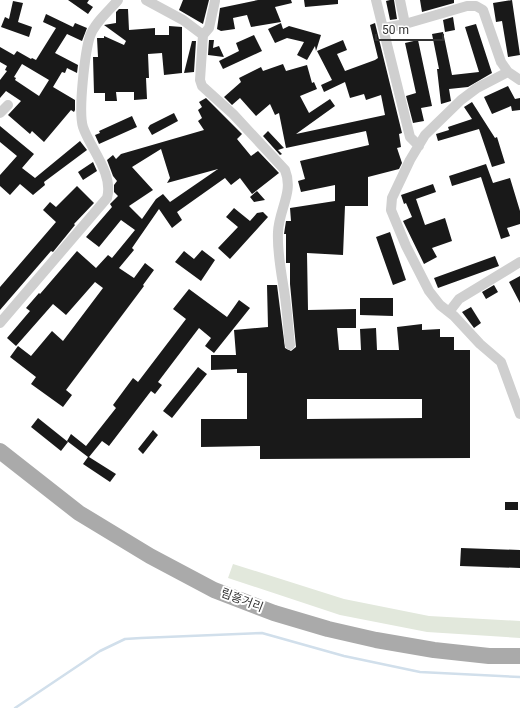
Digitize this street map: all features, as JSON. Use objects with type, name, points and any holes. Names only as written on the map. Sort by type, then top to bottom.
[{"type":"main road","name":"림흥거리","points":[[0,451],[79,513],[150,556],[214,590],[274,613],[328,629],[376,640],[434,650],[489,656],[520,656]]},
{"type":"main road","name":"림흥거리","points":[[0,465],[71,520],[147,566],[211,598],[271,622],[328,640],[432,660],[488,666],[520,666]]},
{"type":"street","points":[[0,323],[107,198],[108,185],[106,176],[83,127],[82,104],[90,36],[95,26],[118,0]]},
{"type":"street","points":[[146,0],[183,20],[203,35]]},
{"type":"street","points":[[376,0],[410,137],[419,146]]},
{"type":"street","points":[[400,0],[405,24]]},
{"type":"street","points":[[215,1],[209,28],[203,35],[200,80],[202,86],[233,114],[285,170],[288,177],[289,184],[280,216],[278,246],[286,300],[290,345]]},
{"type":"street","points":[[384,28],[405,24],[467,6],[476,6],[483,10],[501,62],[508,72],[520,80]]},
{"type":"street","points":[[508,72],[477,88],[461,100],[425,135],[410,160],[392,198],[391,210],[406,246],[429,291],[440,305],[449,312],[480,344],[502,362],[520,414]]},
{"type":"street","points":[[0,113],[8,105]]},
{"type":"street","points":[[449,312],[459,299],[520,262]]},
{"type":"shaded area","points":[[233,564],[344,599],[429,616],[520,621],[520,638],[427,632],[340,615],[228,578]]},
{"type":"building","points":[[68,0],[89,0],[87,3],[93,7],[88,14]]},
{"type":"building","points":[[183,0],[209,0],[203,24],[179,10]]},
{"type":"building","points":[[258,0],[291,0],[292,3],[275,7],[281,22],[251,27],[247,15],[233,18],[235,29],[221,31],[217,29],[220,8]]},
{"type":"building","points":[[304,0],[338,0],[338,4],[305,7]]},
{"type":"building","points":[[394,0],[397,19],[390,20],[386,1]]},
{"type":"building","points":[[420,0],[454,0],[454,3],[422,12]]},
{"type":"building","points":[[512,0],[520,55],[508,57],[502,21],[496,22],[493,3]]},
{"type":"building","points":[[13,1],[23,3],[18,22],[32,27],[29,37],[1,27],[5,17],[9,19]]},
{"type":"building","points":[[119,9],[128,9],[129,30],[155,28],[155,35],[169,35],[169,26],[182,27],[182,73],[164,75],[162,53],[148,54],[149,78],[146,78],[147,99],[134,100],[134,92],[116,92],[117,101],[105,101],[105,93],[94,93],[93,57],[98,57],[97,38],[104,38],[104,36],[124,45],[126,41],[104,25],[116,23],[116,12]]},
{"type":"building","points":[[46,14],[73,27],[75,23],[87,28],[82,41],[67,34],[55,53],[78,65],[77,73],[67,68],[65,73],[62,72],[53,87],[75,100],[75,110],[74,112],[71,110],[44,142],[32,131],[30,134],[8,115],[21,101],[6,91],[0,98],[0,80],[7,71],[5,70],[7,66],[0,62],[0,47],[14,55],[17,51],[31,59],[36,60],[56,28],[43,22]],"holes":[[[22,64],[49,80],[39,96],[15,80],[16,78],[14,77]]]},
{"type":"building","points":[[453,17],[455,30],[445,32],[443,20]]},
{"type":"building","points":[[281,23],[283,29],[289,26],[321,35],[316,51],[315,46],[307,60],[297,55],[304,42],[287,38],[275,43],[268,29]]},
{"type":"building","points":[[375,23],[402,133],[399,134],[401,147],[397,148],[402,163],[399,169],[368,177],[368,206],[345,206],[343,255],[307,253],[308,310],[356,309],[356,328],[337,328],[339,350],[361,350],[360,329],[376,328],[377,350],[399,350],[397,327],[422,324],[422,330],[440,329],[440,337],[454,337],[454,350],[470,350],[470,458],[260,459],[260,446],[201,447],[201,419],[247,419],[247,373],[237,373],[237,369],[211,370],[211,355],[236,355],[234,330],[268,327],[267,285],[277,285],[285,348],[291,351],[296,347],[290,284],[290,263],[286,263],[286,234],[284,234],[286,221],[291,221],[290,208],[335,201],[335,185],[301,192],[298,181],[305,179],[300,161],[369,145],[366,131],[286,148],[279,113],[275,115],[270,104],[256,116],[240,98],[232,105],[224,97],[241,82],[239,78],[261,67],[263,71],[283,64],[286,71],[307,65],[312,83],[314,82],[317,89],[300,96],[309,113],[330,99],[335,106],[296,134],[385,115],[381,95],[366,100],[364,94],[350,98],[345,82],[324,92],[321,85],[332,80],[317,51],[343,40],[347,50],[337,54],[345,71],[378,58],[370,25]],"holes":[[[307,399],[422,399],[422,418],[307,419]]]},
{"type":"building","points":[[476,24],[492,73],[468,87],[449,89],[451,101],[441,104],[437,69],[439,69],[432,34],[443,32],[452,75],[479,72],[465,27]]},
{"type":"building","points":[[254,35],[262,51],[223,69],[219,61],[239,51],[236,43]]},
{"type":"building","points":[[209,40],[214,40],[213,48],[219,46],[224,57],[208,55]]},
{"type":"building","points":[[418,40],[432,106],[421,108],[424,121],[413,123],[406,96],[416,93],[405,43]]},
{"type":"building","points":[[192,41],[196,41],[194,72],[184,73]]},
{"type":"building","points":[[508,86],[515,99],[520,98],[520,110],[512,111],[511,106],[492,114],[484,97]]},
{"type":"building","points":[[206,98],[242,134],[237,139],[251,156],[258,151],[279,173],[252,194],[240,178],[231,185],[225,178],[177,212],[182,220],[172,228],[159,209],[132,248],[134,250],[119,268],[134,278],[145,263],[154,270],[143,285],[144,286],[66,390],[72,395],[63,407],[31,384],[36,377],[10,357],[18,346],[31,356],[52,331],[63,341],[103,288],[95,282],[66,315],[53,304],[16,346],[7,338],[30,311],[26,308],[77,251],[96,268],[108,255],[112,258],[135,230],[121,220],[99,247],[86,237],[112,207],[110,204],[118,196],[114,192],[114,185],[117,181],[113,176],[107,160],[113,155],[116,159],[121,154],[204,130],[198,121],[202,118],[198,110],[202,107],[199,102]],"holes":[[[161,149],[170,178],[167,183],[218,169],[170,202],[163,194],[156,199],[142,219],[129,206],[153,190],[132,167]]]},
{"type":"building","points":[[472,102],[495,138],[497,137],[505,163],[492,167],[479,129],[438,141],[436,134],[449,130],[448,127],[472,119],[464,107]]},
{"type":"building","points":[[174,113],[178,121],[152,135],[148,128],[150,125]]},
{"type":"building","points":[[132,116],[137,127],[99,144],[95,135],[100,133],[99,131]]},
{"type":"building","points":[[0,126],[34,154],[22,168],[35,178],[80,141],[87,150],[44,182],[45,185],[33,195],[20,184],[10,195],[0,186],[0,175],[17,156],[0,142]]},
{"type":"building","points":[[268,131],[284,148],[278,150],[282,154],[280,155],[263,136]]},
{"type":"building","points":[[93,162],[97,171],[83,180],[78,172]]},
{"type":"building","points":[[486,164],[493,183],[510,178],[520,211],[520,224],[507,228],[510,236],[501,239],[481,177],[452,186],[449,176]]},
{"type":"building","points":[[433,184],[436,192],[416,199],[425,225],[445,218],[452,241],[432,248],[437,257],[424,264],[403,221],[412,217],[406,203],[404,204],[401,195]]},
{"type":"building","points":[[77,186],[94,203],[74,224],[75,225],[53,252],[51,251],[0,310],[0,287],[56,222],[43,210],[50,202],[56,207]]},
{"type":"building","points":[[257,191],[265,200],[254,202],[250,197]]},
{"type":"building","points":[[234,208],[250,221],[257,213],[263,212],[268,217],[230,259],[218,248],[238,227],[226,217]]},
{"type":"building","points":[[390,232],[406,280],[393,285],[376,237]]},
{"type":"building","points":[[202,250],[215,260],[201,281],[175,262],[184,251],[194,259]]},
{"type":"building","points":[[495,256],[499,266],[438,288],[434,278]]},
{"type":"building","points":[[520,276],[520,303],[509,282]]},
{"type":"building","points":[[494,285],[498,292],[486,299],[482,292]]},
{"type":"building","points":[[189,289],[227,317],[239,300],[250,308],[214,353],[205,346],[211,338],[199,328],[158,382],[162,385],[155,394],[151,391],[109,446],[102,441],[89,457],[116,474],[110,482],[83,464],[88,457],[67,441],[71,434],[86,446],[116,408],[113,405],[133,378],[138,382],[186,319],[173,309]]},
{"type":"building","points":[[360,298],[393,298],[393,316],[360,315]]},
{"type":"building","points":[[471,307],[481,323],[474,328],[462,312]]},
{"type":"building","points":[[198,367],[207,374],[172,418],[163,411]]},
{"type":"building","points":[[38,418],[68,442],[61,451],[31,427]]},
{"type":"building","points":[[153,430],[158,435],[143,454],[138,449]]},
{"type":"building","points":[[505,502],[518,502],[518,510],[505,510]]},
{"type":"building","points":[[461,548],[520,550],[520,568],[460,566]]},
{"type":"waterway","points":[[15,708],[100,651],[125,639],[141,638],[262,633],[344,656],[420,672],[520,677]]}]
